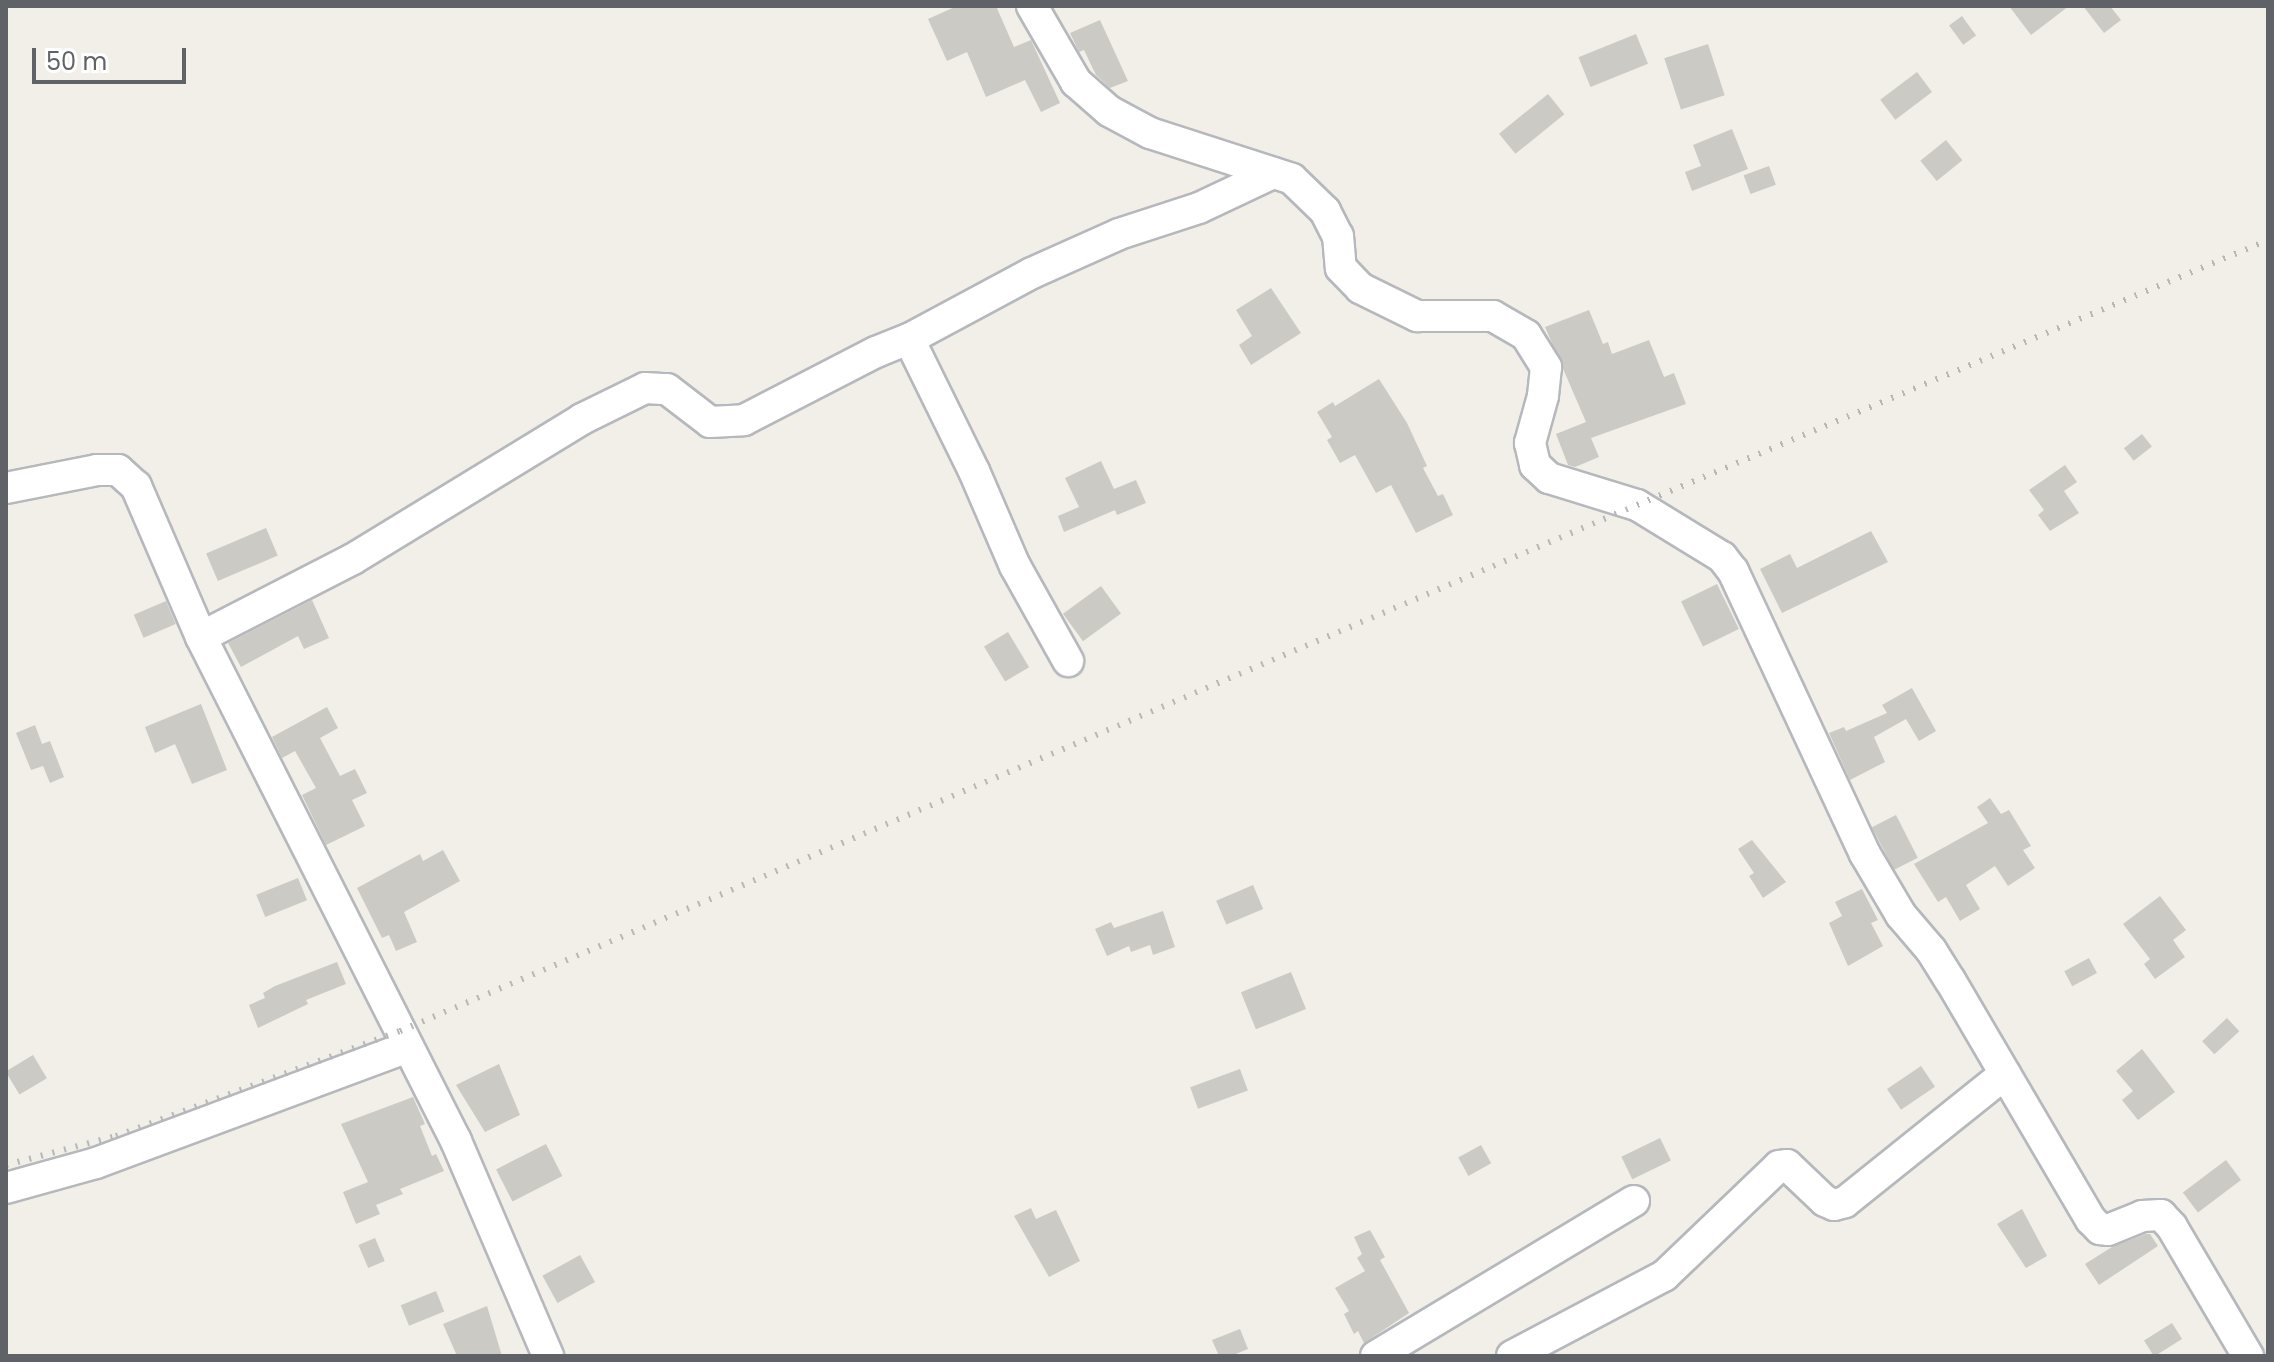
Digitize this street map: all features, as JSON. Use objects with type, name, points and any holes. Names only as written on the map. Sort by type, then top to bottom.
[{"type":"street","points":[[1032,6],[1076,82],[1109,111],[1150,133],[1292,179],[1325,211],[1338,236],[1341,268],[1360,288],[1417,316],[1493,316],[1526,335],[1546,367],[1543,396],[1530,443],[1535,465],[1549,478],[1637,505],[1722,557],[1733,571],[1865,854],[1901,915],[1931,950],[2091,1220],[2108,1230],[2142,1216],[2161,1215],[2172,1227],[2248,1356]]},
{"type":"street","points":[[201,637],[353,559],[582,419],[645,388],[667,389],[710,422],[744,420],[876,352],[909,339],[1032,273],[1119,234],[1199,208],[1273,173]]},
{"type":"street","points":[[909,339],[974,471],[1015,566],[1068,661]]},
{"type":"street","points":[[6,488],[97,470],[118,470],[136,486],[201,637],[255,737],[406,1048],[456,1141],[548,1356]]},
{"type":"street","points":[[6,1188],[96,1163],[406,1048]]},
{"type":"street","points":[[1524,1353],[1664,1276],[1779,1166],[1787,1165],[1825,1201],[1834,1205],[1845,1202],[2005,1074]]},
{"type":"street","points":[[1376,1356],[1634,1201]]},
{"type":"building","points":[[957,6],[996,6],[1014,47],[1031,40],[1060,103],[1041,112],[1025,80],[986,97],[967,52],[947,61],[928,19]]},
{"type":"building","points":[[2009,6],[2069,6],[2031,35]]},
{"type":"building","points":[[2083,6],[2110,6],[2121,20],[2104,33]]},
{"type":"building","points":[[1962,16],[1976,35],[1963,45],[1949,25]]},
{"type":"building","points":[[1100,20],[1128,81],[1110,88],[1096,75],[1084,50],[1079,52],[1070,33]]},
{"type":"building","points":[[1636,34],[1648,64],[1591,87],[1579,57]]},
{"type":"building","points":[[1708,44],[1725,95],[1681,110],[1664,58]]},
{"type":"building","points":[[1917,72],[1932,92],[1895,120],[1880,100]]},
{"type":"building","points":[[1548,94],[1564,114],[1515,154],[1499,134]]},
{"type":"building","points":[[1732,129],[1748,169],[1692,191],[1685,172],[1701,166],[1693,145]]},
{"type":"building","points":[[1946,140],[1962,160],[1937,181],[1920,161]]},
{"type":"building","points":[[1769,166],[1776,185],[1750,194],[1744,175]]},
{"type":"building","points":[[1271,288],[1301,333],[1251,365],[1239,345],[1252,336],[1236,310]]},
{"type":"building","points":[[1589,310],[1603,344],[1608,342],[1612,354],[1649,340],[1664,377],[1674,373],[1686,404],[1591,438],[1599,457],[1575,467],[1568,465],[1556,434],[1586,422],[1545,327]]},
{"type":"building","points":[[1379,379],[1407,423],[1427,466],[1423,468],[1438,496],[1443,494],[1453,515],[1416,533],[1391,485],[1376,493],[1355,455],[1340,463],[1327,440],[1332,437],[1317,412],[1333,402],[1335,406]]},
{"type":"building","points":[[2142,434],[2152,447],[2134,461],[2124,448]]},
{"type":"building","points":[[1101,461],[1114,489],[1136,480],[1146,503],[1117,515],[1115,510],[1064,532],[1058,516],[1079,507],[1065,478]]},
{"type":"building","points":[[2065,465],[2077,482],[2064,491],[2079,513],[2050,531],[2038,515],[2044,510],[2029,490]]},
{"type":"building","points":[[266,528],[278,556],[218,581],[206,553]]},
{"type":"building","points":[[1871,531],[1888,562],[1782,613],[1760,569],[1790,554],[1797,568]]},
{"type":"building","points":[[1717,584],[1739,629],[1703,646],[1681,602]]},
{"type":"building","points":[[1101,586],[1121,614],[1083,641],[1063,614]]},
{"type":"building","points":[[312,600],[329,638],[304,649],[298,636],[241,667],[228,643]]},
{"type":"building","points":[[166,601],[176,624],[144,638],[134,615]]},
{"type":"building","points":[[1008,632],[1029,667],[1005,682],[984,646]]},
{"type":"building","points":[[1912,688],[1936,731],[1919,741],[1906,719],[1874,737],[1885,762],[1850,780],[1829,733],[1844,727],[1846,731],[1887,713],[1882,705]]},
{"type":"building","points":[[201,704],[227,770],[192,784],[175,744],[155,753],[145,727]]},
{"type":"building","points":[[327,707],[338,728],[320,738],[340,776],[355,769],[367,793],[352,800],[365,826],[326,845],[302,795],[316,788],[295,751],[282,758],[272,737]]},
{"type":"building","points":[[35,725],[42,744],[50,741],[64,777],[50,783],[43,766],[31,770],[16,733]]},
{"type":"building","points":[[1990,798],[2001,814],[2009,810],[2031,846],[2023,850],[2035,868],[2008,886],[1995,866],[1966,885],[1980,909],[1960,921],[1946,897],[1938,902],[1914,864],[1988,823],[1977,807]]},
{"type":"building","points":[[1896,815],[1918,858],[1894,870],[1872,827]]},
{"type":"building","points":[[1752,840],[1786,882],[1763,898],[1749,876],[1754,873],[1738,849]]},
{"type":"building","points":[[443,850],[460,881],[404,912],[417,942],[396,951],[389,935],[382,938],[357,888],[420,854],[423,861]]},
{"type":"building","points":[[298,878],[307,900],[265,917],[256,895]]},
{"type":"building","points":[[1253,885],[1263,909],[1226,925],[1216,901]]},
{"type":"building","points":[[1862,889],[1878,920],[1871,923],[1883,946],[1848,966],[1829,923],[1842,916],[1835,902]]},
{"type":"building","points":[[2160,896],[2186,930],[2173,940],[2185,957],[2155,979],[2144,964],[2150,959],[2123,924]]},
{"type":"building","points":[[1163,911],[1175,947],[1153,955],[1150,945],[1131,952],[1129,946],[1107,956],[1095,929],[1111,922],[1114,928]]},
{"type":"building","points":[[2089,958],[2097,973],[2072,986],[2064,971]]},
{"type":"building","points":[[337,962],[346,984],[306,1000],[308,1004],[258,1028],[249,1005],[265,998],[263,993]]},
{"type":"building","points":[[1291,972],[1306,1009],[1256,1029],[1241,992]]},
{"type":"building","points":[[2227,1018],[2239,1031],[2214,1054],[2202,1041]]},
{"type":"building","points":[[2142,1049],[2175,1092],[2138,1120],[2122,1100],[2133,1091],[2116,1071]]},
{"type":"building","points":[[33,1055],[47,1078],[19,1095],[6,1071]]},
{"type":"building","points":[[499,1064],[520,1115],[485,1132],[456,1085]]},
{"type":"building","points":[[1921,1066],[1935,1087],[1901,1110],[1887,1089]]},
{"type":"building","points":[[1240,1069],[1248,1091],[1198,1109],[1190,1087]]},
{"type":"building","points":[[413,1097],[425,1124],[420,1126],[432,1156],[436,1154],[444,1171],[400,1189],[403,1194],[376,1205],[380,1214],[356,1224],[343,1192],[368,1182],[341,1124]]},
{"type":"building","points":[[1660,1138],[1671,1160],[1632,1179],[1621,1157]]},
{"type":"building","points":[[546,1144],[562,1176],[512,1201],[496,1169]]},
{"type":"building","points":[[1481,1145],[1491,1163],[1468,1176],[1458,1158]]},
{"type":"building","points":[[2226,1160],[2241,1180],[2198,1212],[2183,1192]]},
{"type":"building","points":[[1031,1208],[1036,1219],[1056,1210],[1080,1261],[1049,1277],[1014,1216]]},
{"type":"building","points":[[2022,1209],[2047,1256],[2026,1268],[1997,1224]]},
{"type":"building","points":[[1370,1230],[1385,1257],[1380,1260],[1409,1313],[1364,1343],[1358,1331],[1354,1334],[1344,1314],[1349,1311],[1335,1288],[1365,1271],[1357,1258],[1362,1254],[1354,1237]]},
{"type":"building","points":[[2150,1234],[2158,1246],[2099,1285],[2085,1264],[2112,1247]]},
{"type":"building","points":[[375,1238],[385,1261],[368,1268],[358,1245]]},
{"type":"building","points":[[580,1255],[595,1282],[557,1303],[542,1276]]},
{"type":"building","points":[[436,1291],[444,1311],[409,1326],[401,1305]]},
{"type":"building","points":[[487,1306],[502,1356],[457,1356],[443,1324]]},
{"type":"building","points":[[2172,1323],[2182,1339],[2155,1356],[2144,1340]]},
{"type":"building","points":[[1240,1329],[1248,1349],[1231,1356],[1219,1356],[1212,1340]]},
{"type":"railway","points":[[6,1165],[116,1136],[400,1031],[2268,240]]}]
